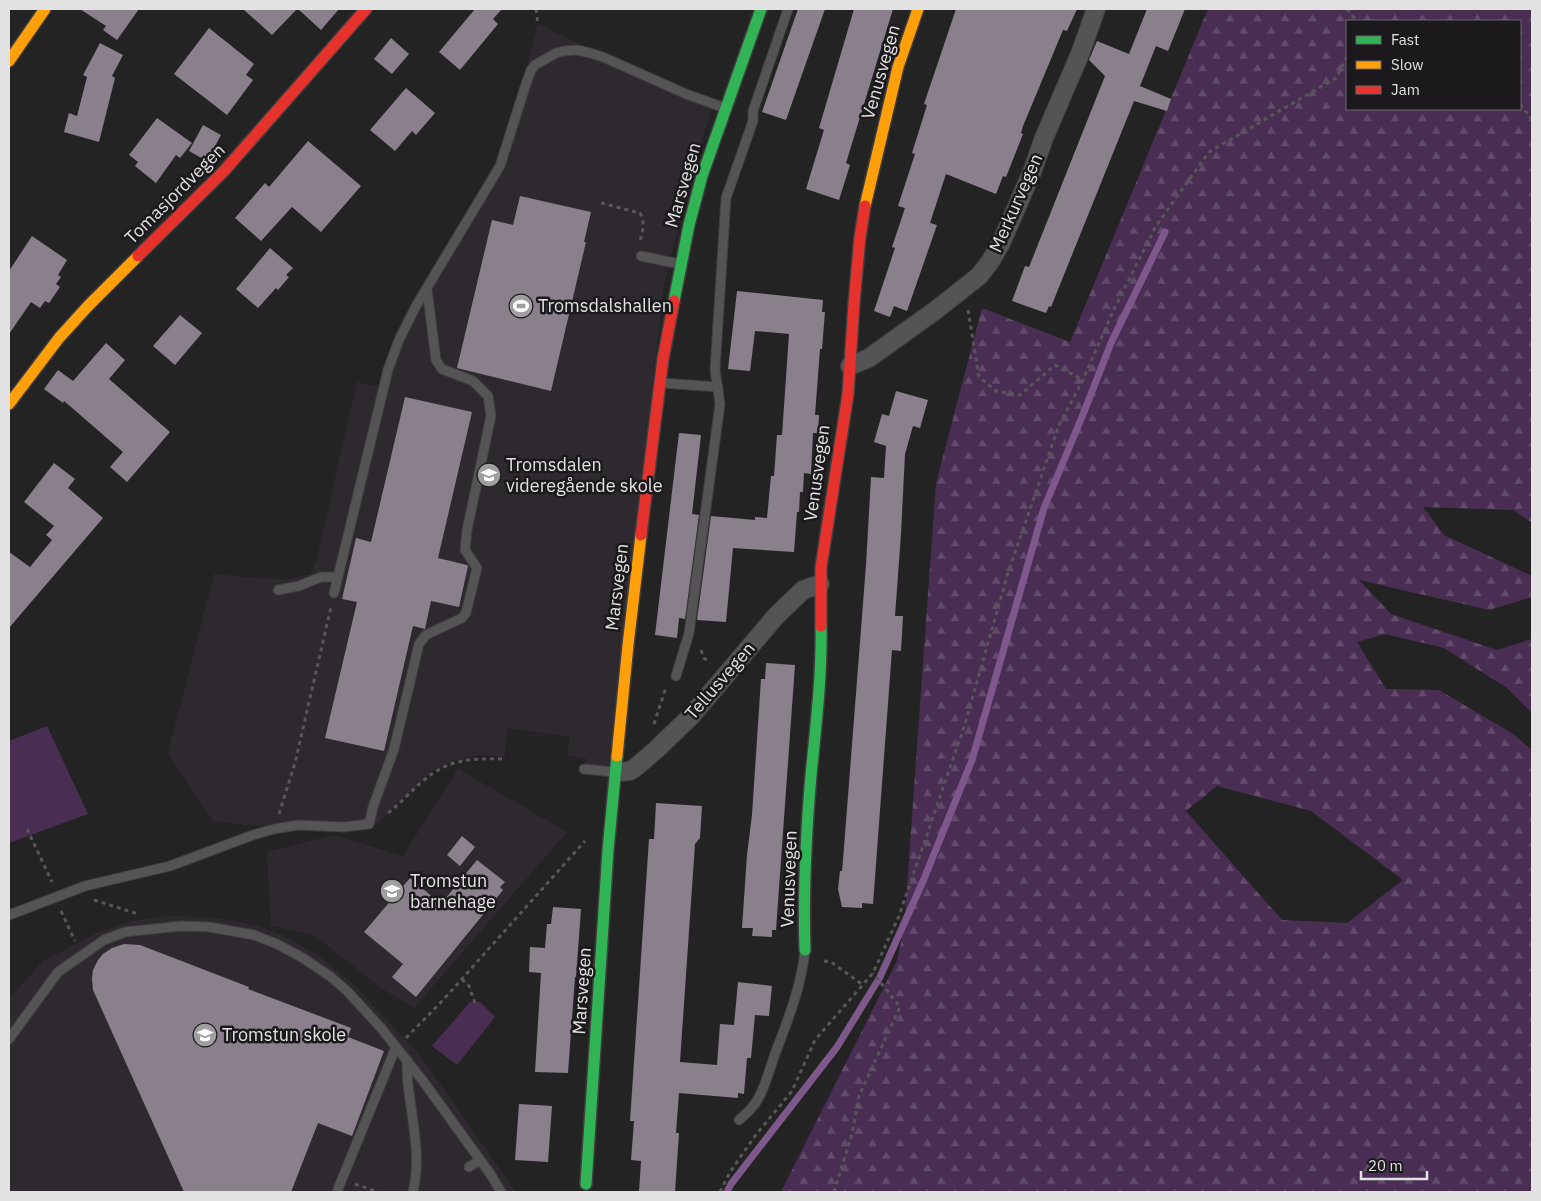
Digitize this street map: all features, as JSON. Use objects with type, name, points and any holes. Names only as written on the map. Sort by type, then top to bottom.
[{"type":"street","points":[[9,61],[45,9]]},
{"type":"street","name":"Tomasjordvegen","points":[[9,404],[59,338],[88,306],[224,171],[366,9]]},
{"type":"street","name":"Marsvegen","points":[[586,1184],[608,850],[628,645],[667,334],[694,203],[761,9]]},
{"type":"street","name":"Venusvegen","points":[[805,954],[803,881],[820,668],[820,584],[848,394],[860,237],[871,178],[898,68],[918,9]]},
{"type":"street","name":"Merkurvegen","points":[[850,366],[869,358],[965,288],[983,271],[1001,243],[1032,172],[1044,138],[1080,54],[1096,9]]},
{"type":"street","name":"Tellusvegen","points":[[616,772],[630,771],[636,768],[657,749],[692,715],[790,601],[803,590],[820,584]]},
{"type":"lane","points":[[676,676],[689,633],[720,404],[715,370],[726,198],[753,121],[752,111],[788,9]]},
{"type":"lane","points":[[334,592],[388,370],[410,317],[500,166],[531,70],[556,54],[570,50],[590,53],[686,94],[726,108]]},
{"type":"lane","points":[[640,253],[681,264]]},
{"type":"lane","points":[[9,915],[79,889],[104,881],[170,866],[274,829],[298,825],[344,827],[369,824],[373,807],[394,749],[419,644],[426,635],[462,618],[466,613],[477,568],[465,550],[467,530],[491,416],[488,396],[473,382],[442,369],[436,360],[427,289]]},
{"type":"lane","points":[[660,382],[718,386]]},
{"type":"lane","points":[[278,590],[299,586],[321,577],[338,577]]},
{"type":"lane","points":[[584,769],[616,772]]},
{"type":"lane","points":[[9,1039],[58,972],[104,940],[125,932],[181,926],[209,927],[254,935],[277,944],[303,958],[340,984],[407,1060],[501,1192]]},
{"type":"lane","points":[[739,1120],[753,1107],[761,1094],[799,985],[805,954]]},
{"type":"lane","points":[[338,1192],[396,1047]]},
{"type":"lane","points":[[407,1060],[417,1155],[413,1192]]},
{"type":"lane","points":[[469,1168],[480,1160]]},
{"type":"path","points":[[536,9],[538,24]]},
{"type":"path","points":[[1348,9],[1356,20]]},
{"type":"path","points":[[720,1192],[730,1172],[755,1136],[792,1091],[815,1040],[873,973],[899,916],[964,727],[1008,573],[1059,425],[1083,380],[1114,309],[1156,226],[1210,152],[1336,78],[1346,59]]},
{"type":"path","points":[[1521,105],[1532,120]]},
{"type":"path","points":[[601,203],[640,213],[643,218],[644,227],[640,253]]},
{"type":"path","points":[[965,288],[979,377],[996,391],[1020,395],[1055,365],[1083,380]]},
{"type":"path","points":[[274,829],[295,763],[334,592]]},
{"type":"path","points":[[689,633],[700,647],[708,662],[732,668]]},
{"type":"path","points":[[653,727],[669,679],[676,676]]},
{"type":"path","points":[[369,824],[392,810],[423,781],[442,767],[464,760],[504,759]]},
{"type":"path","points":[[27,829],[81,956]]},
{"type":"path","points":[[396,1047],[425,1020],[590,836]]},
{"type":"path","points":[[79,889],[88,898],[139,915],[153,929]]},
{"type":"path","points":[[805,954],[831,962],[863,985]]},
{"type":"path","points":[[834,1192],[852,1134],[859,1096],[900,1007],[873,973]]},
{"type":"path","points":[[462,978],[469,986],[475,1003]]},
{"type":"path","points":[[342,1179],[378,1192]]},
{"type":"shaded area","name":"Tromsdalen videregående skole","points":[[538,24],[712,107],[678,227],[664,285],[608,768],[584,771],[586,758],[567,756],[570,737],[508,728],[504,757],[480,755],[456,760],[435,769],[371,829],[362,826],[327,822],[276,828],[213,821],[168,753],[214,574],[287,580],[311,574],[316,562],[357,382],[380,387],[391,354],[492,180],[518,101]]},
{"type":"shaded area","name":"Tromstun barnehage","points":[[458,769],[567,832],[414,1008],[381,988],[314,935],[271,926],[267,852],[333,835],[403,856]]},
{"type":"shaded area","name":"Tromstun skole","points":[[157,917],[217,918],[259,926],[282,935],[319,956],[355,986],[419,1054],[516,1192],[9,1192],[9,999],[43,961],[97,933],[133,921]]},
{"type":"green space","points":[[1208,9],[1532,9],[1532,523],[1513,510],[1423,507],[1444,535],[1532,576],[1532,597],[1489,610],[1359,580],[1391,614],[1497,650],[1532,639],[1532,713],[1507,688],[1444,648],[1385,634],[1357,642],[1386,689],[1439,690],[1513,734],[1532,750],[1532,1192],[781,1192],[897,961],[904,928],[936,483],[982,308],[1070,342]],"holes":[[[1217,786],[1311,811],[1403,880],[1347,923],[1282,920],[1186,811]]]},
{"type":"green space","points":[[47,726],[88,814],[9,843],[9,741]]},
{"type":"green space","points":[[470,1002],[480,1002],[495,1017],[457,1065],[432,1046]]},
{"type":"building","points":[[80,9],[139,9],[117,40],[103,30],[106,26]]},
{"type":"building","points":[[243,9],[297,9],[272,35]]},
{"type":"building","points":[[298,9],[339,9],[321,30]]},
{"type":"building","points":[[475,9],[502,9],[493,19],[498,24],[460,70],[439,52]]},
{"type":"building","points":[[798,9],[825,9],[786,120],[762,112]]},
{"type":"building","points":[[854,9],[893,9],[846,163],[850,165],[839,200],[806,189],[824,130],[819,128]]},
{"type":"building","points":[[956,9],[1077,9],[1067,31],[1063,30],[1023,126],[1021,133],[1023,134],[1006,177],[1003,176],[996,194],[946,174],[930,223],[937,225],[907,311],[894,306],[890,317],[874,311],[895,248],[892,247],[905,208],[898,206],[915,154],[912,153],[927,105],[924,104]]},
{"type":"building","points":[[1147,9],[1185,9],[1168,51],[1156,46],[1140,86],[1171,99],[1167,111],[1134,101],[1051,307],[1049,306],[1046,313],[1012,301],[1025,266],[1029,267],[1105,76],[1089,60],[1097,41],[1129,54]]},
{"type":"building","points":[[209,28],[254,64],[246,75],[253,80],[227,115],[174,74]]},
{"type":"building","points":[[391,38],[409,54],[392,74],[374,59]]},
{"type":"building","points":[[100,43],[123,55],[112,76],[115,78],[99,142],[64,132],[69,113],[77,116],[87,77],[83,75]]},
{"type":"building","points":[[406,88],[435,113],[416,135],[412,131],[395,151],[370,130]]},
{"type":"building","points":[[157,118],[192,143],[180,158],[176,155],[156,183],[135,166],[138,162],[129,155]]},
{"type":"building","points":[[203,125],[221,135],[207,161],[189,151]]},
{"type":"building","points":[[308,141],[361,186],[321,232],[292,207],[261,241],[235,218],[265,183],[269,187]]},
{"type":"building","name":"Tromsdalshallen","points":[[520,196],[591,212],[584,242],[586,242],[551,391],[457,368],[492,220],[513,225]]},
{"type":"building","points":[[32,236],[67,260],[58,275],[61,277],[56,284],[60,287],[49,303],[45,301],[40,308],[31,302],[9,334],[9,271]]},
{"type":"building","points":[[270,248],[293,268],[286,275],[289,277],[278,290],[276,288],[258,308],[236,289]]},
{"type":"building","points":[[737,291],[823,300],[822,312],[825,312],[815,415],[819,415],[818,433],[813,433],[811,474],[804,473],[803,492],[800,492],[794,552],[733,548],[726,622],[697,620],[711,516],[755,520],[755,517],[767,518],[771,476],[774,476],[777,435],[782,435],[789,334],[755,331],[750,371],[728,369]]},
{"type":"building","points":[[180,315],[202,333],[175,365],[153,346]]},
{"type":"building","points":[[106,343],[125,360],[109,379],[170,432],[127,482],[110,467],[123,452],[64,401],[63,403],[44,389],[58,370],[73,381]]},
{"type":"building","points":[[896,391],[928,400],[920,428],[913,426],[905,454],[895,616],[903,616],[901,651],[892,650],[873,904],[862,903],[862,908],[842,907],[838,889],[843,860],[871,477],[884,478],[886,446],[874,442],[882,414],[889,416]]},
{"type":"building","points":[[405,397],[472,412],[438,558],[468,566],[459,607],[431,601],[425,629],[413,626],[384,751],[325,738],[357,602],[342,599],[356,538],[371,542]]},
{"type":"building","points":[[679,433],[701,435],[692,514],[699,515],[685,619],[679,618],[677,638],[655,635]]},
{"type":"building","points":[[54,463],[75,479],[68,488],[103,518],[9,628],[9,552],[30,567],[52,540],[46,535],[54,526],[24,502]]},
{"type":"building","points":[[766,663],[795,665],[776,930],[772,930],[772,937],[752,936],[753,928],[742,928],[761,679],[765,679]]},
{"type":"building","points":[[656,803],[702,806],[700,838],[695,844],[680,1062],[717,1065],[720,1024],[734,1025],[738,982],[772,986],[769,1016],[755,1015],[751,1058],[747,1058],[744,1094],[738,1093],[738,1098],[679,1093],[676,1133],[679,1133],[675,1192],[639,1192],[641,1161],[631,1160],[634,1121],[630,1121],[649,839],[654,839]]},
{"type":"building","points":[[462,836],[475,847],[460,866],[447,855]]},
{"type":"building","points":[[477,860],[505,882],[500,887],[503,890],[416,997],[392,977],[403,964],[364,932],[410,878],[441,904]]},
{"type":"building","points":[[553,907],[581,909],[568,1073],[535,1072],[541,973],[529,972],[530,947],[545,948],[547,924],[551,924]]},
{"type":"building","points":[[124,944],[140,945],[351,1028],[348,1037],[384,1051],[352,1136],[318,1123],[291,1192],[184,1192],[93,990],[93,970],[98,960],[112,948]]},
{"type":"building","points":[[519,1104],[552,1106],[548,1162],[515,1160]]},
{"type":"waterway","points":[[727,1192],[731,1184],[837,1047],[880,977],[924,879],[972,760],[1044,508],[1111,343],[1165,232]]},
{"type":"traffic: fast","points":[[674,301],[689,225],[702,176],[761,9]]},
{"type":"traffic: fast","points":[[805,950],[806,840],[820,682],[821,626]]},
{"type":"traffic: fast","points":[[586,1184],[608,850],[617,756]]},
{"type":"traffic: slow","points":[[9,61],[45,9]]},
{"type":"traffic: slow","points":[[865,206],[898,67],[918,9]]},
{"type":"traffic: slow","points":[[9,404],[59,338],[138,256]]},
{"type":"traffic: slow","points":[[617,756],[641,535]]},
{"type":"traffic: jam","points":[[138,256],[224,171],[366,9]]},
{"type":"traffic: jam","points":[[821,626],[821,567],[848,394],[854,303],[865,206]]},
{"type":"traffic: jam","points":[[641,535],[663,359],[674,301]]},
{"type":"place","name":"Tromsdalshallen","points":[[521,306]]},
{"type":"place","name":"Tromsdalen videregående skole","points":[[489,475]]},
{"type":"place","name":"Tromstun barnehage","points":[[392,891]]},
{"type":"place","name":"Tromstun skole","points":[[205,1035]]}]
